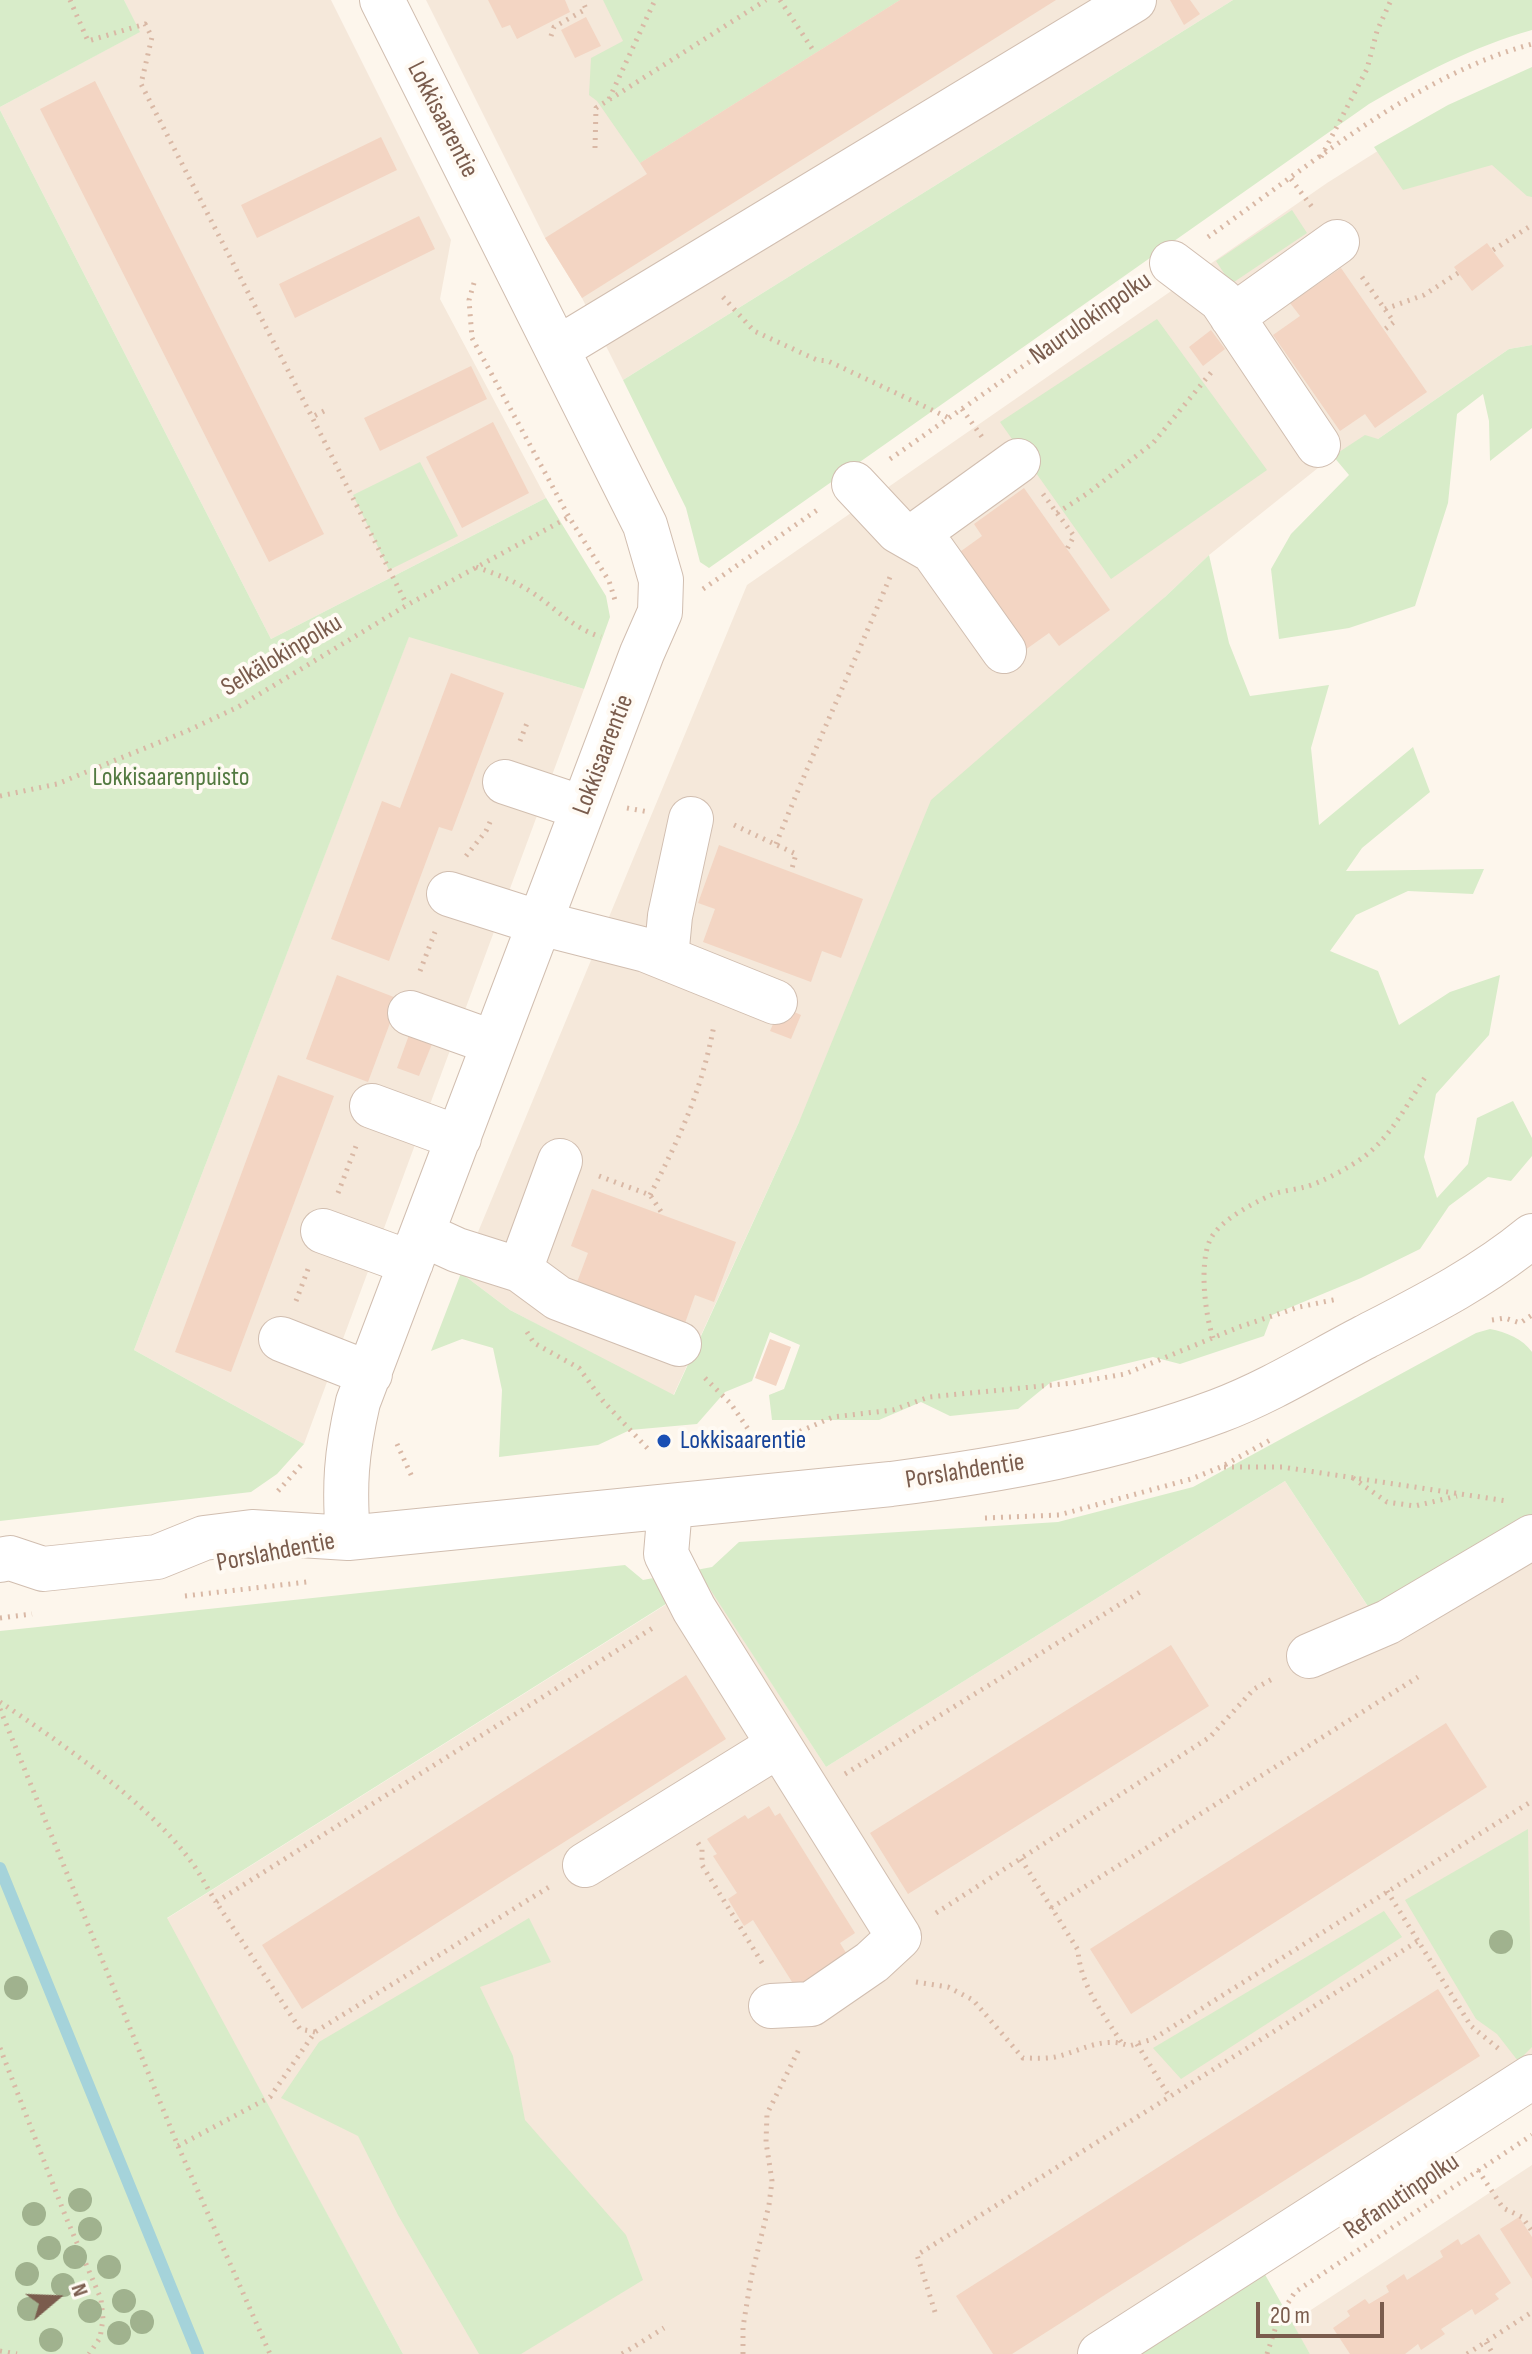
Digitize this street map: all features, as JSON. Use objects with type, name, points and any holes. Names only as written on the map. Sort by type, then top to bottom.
[{"type":"street","name":"Lokkisaarentie","points":[[348,1538],[344,1487],[358,1402],[583,808],[676,605],[661,580],[645,525],[382,0]]},
{"type":"street","points":[[557,349],[1134,0]]},
{"type":"street","points":[[1241,331],[1337,242]]},
{"type":"street","points":[[1172,263],[1221,300],[1318,445]]},
{"type":"street","points":[[911,538],[1018,461]]},
{"type":"street","points":[[854,484],[898,531],[933,551],[1004,651]]},
{"type":"street","points":[[505,782],[583,808]]},
{"type":"street","points":[[666,958],[670,916],[691,819]]},
{"type":"street","points":[[449,894],[540,923],[646,950],[775,1002]]},
{"type":"street","points":[[410,1013],[494,1043]]},
{"type":"street","points":[[372,1106],[459,1138]]},
{"type":"street","points":[[520,1270],[560,1161]]},
{"type":"street","points":[[323,1231],[416,1249],[457,1250],[520,1270],[558,1298],[679,1344]]},
{"type":"street","name":"Porslahdentie","points":[[0,1560],[10,1558],[43,1569],[157,1557],[204,1538],[252,1532],[348,1538],[949,1477],[1048,1459],[1143,1435],[1239,1402],[1527,1252]]},
{"type":"street","points":[[281,1339],[370,1374]]},
{"type":"street","points":[[670,1507],[666,1554],[694,1609],[810,1796],[886,1949],[790,2005]]},
{"type":"street","points":[[1309,1656],[1388,1622],[1525,1520]]},
{"type":"street","name":"Porslahdentie","points":[[0,1590],[14,1588],[43,1569]]},
{"type":"street","points":[[585,1865],[779,1745]]},
{"type":"street","points":[[1100,2354],[1527,2080]]},
{"type":"path","points":[[70,0],[88,41],[145,24],[152,37],[141,84],[407,605]]},
{"type":"path","points":[[551,36],[554,27],[586,9],[582,0]]},
{"type":"path","points":[[609,100],[655,0]]},
{"type":"path","points":[[595,148],[596,108],[766,0]]},
{"type":"path","points":[[780,0],[815,53]]},
{"type":"path","points":[[1321,158],[1367,69],[1377,31],[1391,0]]},
{"type":"path","name":"Naurulokinpolku","points":[[676,605],[1417,93],[1488,59],[1532,44]]},
{"type":"path","points":[[1493,250],[1532,225]]},
{"type":"path","points":[[695,267],[754,331],[817,360],[828,361],[949,418]]},
{"type":"path","points":[[1385,309],[1424,295],[1458,273]]},
{"type":"path","points":[[1057,513],[1108,479],[1153,443],[1241,331]]},
{"type":"path","points":[[312,417],[324,411]]},
{"type":"path","name":"Selkälokinpolku","points":[[0,796],[57,784],[238,707],[407,605],[569,517],[609,581],[616,604]]},
{"type":"path","points":[[776,844],[889,578],[911,538]]},
{"type":"path","points":[[476,567],[508,578],[534,593],[579,630],[612,642]]},
{"type":"path","points":[[650,1195],[679,1140],[700,1088],[722,981]]},
{"type":"path","points":[[1213,1338],[1205,1300],[1206,1264],[1209,1241],[1221,1226],[1271,1195],[1309,1186],[1363,1158],[1392,1131],[1428,1073]]},
{"type":"path","points":[[778,1441],[833,1417],[893,1410],[929,1397],[1073,1383],[1125,1374],[1299,1307],[1351,1296]]},
{"type":"path","points":[[1520,1323],[1532,1315]]},
{"type":"path","points":[[519,1320],[534,1343],[579,1368],[603,1401],[650,1451]]},
{"type":"path","points":[[679,1344],[683,1357],[731,1404],[757,1442]]},
{"type":"path","points":[[395,1432],[397,1450],[413,1479]]},
{"type":"path","points":[[1221,1467],[1282,1467],[1348,1475],[1462,1495],[1525,1520]]},
{"type":"path","points":[[1348,1475],[1387,1502],[1415,1506],[1462,1495]]},
{"type":"path","points":[[810,1796],[1140,1592]]},
{"type":"path","points":[[216,1902],[659,1625]]},
{"type":"path","points":[[1121,2042],[1083,2047],[1058,2056],[1023,2058],[973,2000],[948,1987],[891,1976],[886,1949],[1210,1737],[1254,1689],[1309,1656]]},
{"type":"path","points":[[1051,1908],[1418,1677]]},
{"type":"path","points":[[0,1702],[47,1734],[147,1813],[191,1860],[300,2029],[315,2032]]},
{"type":"path","points":[[0,1709],[2,1723],[178,2146],[270,2354]]},
{"type":"path","points":[[1021,1859],[1078,1950],[1086,1985],[1121,2042],[1129,2046],[1153,2039],[1532,1801]]},
{"type":"path","points":[[702,1849],[702,1865],[790,2005],[814,2023],[767,2114],[766,2142],[772,2181],[751,2278],[743,2327],[743,2354]]},
{"type":"path","points":[[178,2146],[270,2097],[315,2032],[585,1865]]},
{"type":"path","points":[[1387,1891],[1471,2026],[1501,2050],[1527,2080]]},
{"type":"path","points":[[935,2312],[917,2255],[1418,1941]]},
{"type":"path","points":[[1137,2044],[1169,2096]]},
{"type":"path","points":[[0,2048],[101,2299],[103,2319],[100,2338],[89,2354]]},
{"type":"path","name":"Refanutinpolku","points":[[1267,2354],[1279,2317],[1295,2292],[1532,2135]]},
{"type":"path","points":[[1478,2170],[1503,2208],[1522,2217],[1532,2231]]},
{"type":"path","points":[[1467,2354],[1532,2312]]},
{"type":"path","points":[[622,2354],[664,2328]]},
{"type":"path","points":[[1486,2342],[1493,2354]]},
{"type":"path","points":[[0,2351],[17,2354]]},
{"type":"shaded area","points":[[124,0],[331,0],[451,240],[440,299],[546,498],[271,639],[0,110],[0,107],[139,32]]},
{"type":"shaded area","points":[[426,0],[1233,0],[623,380],[582,298],[545,238]]},
{"type":"shaded area","points":[[1532,74],[1532,345],[1509,349],[1378,439],[1333,456],[1209,555],[1165,597],[799,1122],[673,1396],[510,1310],[461,1273],[747,585],[1327,183],[1392,142]]},
{"type":"shaded area","points":[[409,636],[584,689],[304,1444],[134,1350]]},
{"type":"shaded area","points":[[1285,1481],[1390,1640],[1532,1558],[1532,2095],[1136,2354],[403,2354],[166,1919],[705,1580],[826,1767]]},
{"type":"shaded area","points":[[1532,2165],[1532,2354],[1310,2354],[1291,2323]]},
{"type":"green space","points":[[0,0],[124,0],[140,32],[0,107]]},
{"type":"green space","points":[[603,0],[900,0],[640,163],[597,101],[589,95],[591,58],[623,41]]},
{"type":"green space","points":[[1233,0],[1532,0],[1532,30],[1448,62],[1369,104],[709,568],[700,562],[686,508],[623,380]]},
{"type":"green space","points":[[1532,67],[1532,197],[1492,165],[1403,190],[1374,147],[1448,105]]},
{"type":"green space","name":"Lokkisaarenpuisto","points":[[0,110],[271,639],[546,498],[606,596],[610,617],[584,689],[409,637],[134,1350],[304,1444],[277,1474],[251,1492],[0,1521]]},
{"type":"green space","points":[[1292,210],[1307,233],[1231,284],[1216,261]]},
{"type":"green space","points":[[1157,319],[1267,470],[1111,579],[1000,422]]},
{"type":"green space","points":[[1532,345],[1532,428],[1490,461],[1489,421],[1483,394],[1457,414],[1448,503],[1415,606],[1349,628],[1279,639],[1271,569],[1291,534],[1349,475],[1333,456],[1365,435],[1378,439],[1509,349]]},
{"type":"green space","points":[[420,462],[458,536],[389,570],[353,495]]},
{"type":"green space","points":[[1209,555],[1229,643],[1250,696],[1329,685],[1311,748],[1319,825],[1413,747],[1430,792],[1362,848],[1346,871],[1484,869],[1473,894],[1408,891],[1356,915],[1330,951],[1378,971],[1399,1025],[1450,992],[1500,975],[1489,1035],[1436,1094],[1424,1157],[1437,1198],[1468,1164],[1477,1118],[1513,1101],[1532,1138],[1532,1156],[1511,1181],[1488,1177],[1449,1206],[1420,1249],[1361,1278],[1272,1315],[1264,1336],[1180,1364],[1153,1357],[1051,1382],[1018,1409],[950,1416],[921,1402],[879,1420],[772,1420],[769,1395],[784,1389],[800,1345],[770,1332],[752,1381],[725,1392],[697,1424],[630,1430],[598,1445],[499,1457],[502,1390],[493,1348],[462,1339],[431,1351],[461,1273],[510,1310],[674,1395],[799,1122],[931,800],[1165,597]]},
{"type":"green space","points":[[1490,1329],[1514,1337],[1532,1352],[1532,1525],[1377,1620],[1285,1481],[826,1767],[704,1580],[167,1918],[403,2354],[0,2354],[0,1631],[625,1565],[643,1580],[712,1567],[739,1542],[1058,1522],[1193,1487],[1476,1333]]},
{"type":"green space","points":[[1528,1829],[1532,2047],[1518,2061],[1497,2034],[1476,2019],[1405,1900]]},
{"type":"green space","points":[[1384,1911],[1402,1937],[1181,2079],[1153,2048]]},
{"type":"green space","points":[[529,1918],[551,1962],[480,1987],[513,2056],[525,2120],[626,2235],[643,2280],[521,2354],[479,2354],[398,2215],[358,2136],[281,2098],[319,2042]]},
{"type":"green space","points":[[1263,2271],[1310,2354],[1136,2354]]},
{"type":"building","points":[[488,0],[565,0],[570,12],[517,39],[510,25],[502,28]]},
{"type":"building","points":[[900,0],[1056,0],[582,298],[545,238],[647,174],[640,163]]},
{"type":"building","points":[[1170,0],[1190,0],[1200,14],[1184,25]]},
{"type":"building","points":[[586,17],[601,46],[575,58],[561,30]]},
{"type":"building","points":[[95,81],[324,534],[269,562],[40,109]]},
{"type":"building","points":[[381,137],[397,170],[257,238],[241,205]]},
{"type":"building","points":[[419,216],[435,249],[295,318],[279,284]]},
{"type":"building","points":[[1487,243],[1504,266],[1472,291],[1454,267]]},
{"type":"building","points":[[1341,268],[1427,392],[1375,428],[1365,414],[1340,431],[1273,335],[1300,316],[1290,303]]},
{"type":"building","points":[[1211,330],[1225,349],[1203,366],[1189,347]]},
{"type":"building","points":[[471,366],[487,399],[380,451],[364,418]]},
{"type":"building","points":[[493,422],[529,493],[462,528],[426,457]]},
{"type":"building","points":[[1024,488],[1110,610],[1059,646],[1049,633],[1025,650],[957,554],[982,536],[974,524]]},
{"type":"building","points":[[451,673],[504,693],[452,831],[439,827],[389,961],[331,939],[382,801],[400,808]]},
{"type":"building","points":[[719,845],[863,899],[841,958],[822,951],[811,982],[703,942],[715,909],[698,903]]},
{"type":"building","points":[[337,975],[399,999],[368,1082],[306,1059]]},
{"type":"building","points":[[781,1006],[801,1015],[791,1039],[770,1031]]},
{"type":"building","points":[[409,1035],[432,1044],[419,1076],[397,1068]]},
{"type":"building","points":[[278,1075],[334,1096],[231,1372],[175,1352]]},
{"type":"building","points":[[592,1189],[736,1242],[714,1302],[695,1295],[684,1326],[576,1285],[588,1253],[571,1246]]},
{"type":"building","points":[[770,1339],[791,1347],[776,1386],[755,1378]]},
{"type":"building","points":[[1171,1645],[1209,1706],[908,1894],[870,1833]]},
{"type":"building","points":[[686,1675],[726,1739],[302,2009],[262,1945]]},
{"type":"building","points":[[1446,1723],[1487,1787],[1131,2014],[1090,1949]]},
{"type":"building","points":[[769,1806],[775,1816],[780,1813],[855,1933],[840,1943],[851,1961],[799,1993],[753,1920],[744,1926],[728,1899],[737,1893],[713,1856],[717,1854],[707,1839],[745,1815],[748,1819]]},
{"type":"building","points":[[1438,1989],[1480,2056],[1012,2354],[993,2354],[956,2296]]},
{"type":"building","points":[[1519,2217],[1532,2237],[1532,2279],[1500,2229]]},
{"type":"building","points":[[1479,2234],[1511,2283],[1495,2294],[1499,2299],[1475,2315],[1472,2309],[1441,2329],[1445,2334],[1421,2350],[1418,2344],[1405,2354],[1350,2354],[1333,2328],[1350,2316],[1347,2311],[1365,2299],[1369,2304],[1389,2292],[1386,2286],[1404,2274],[1407,2280],[1443,2257],[1440,2251],[1458,2239],[1461,2245]]},
{"type":"waterway","points":[[0,1868],[198,2354]]},
{"type":"place","name":"Lokkisaarentie","points":[[664,1441]]}]
